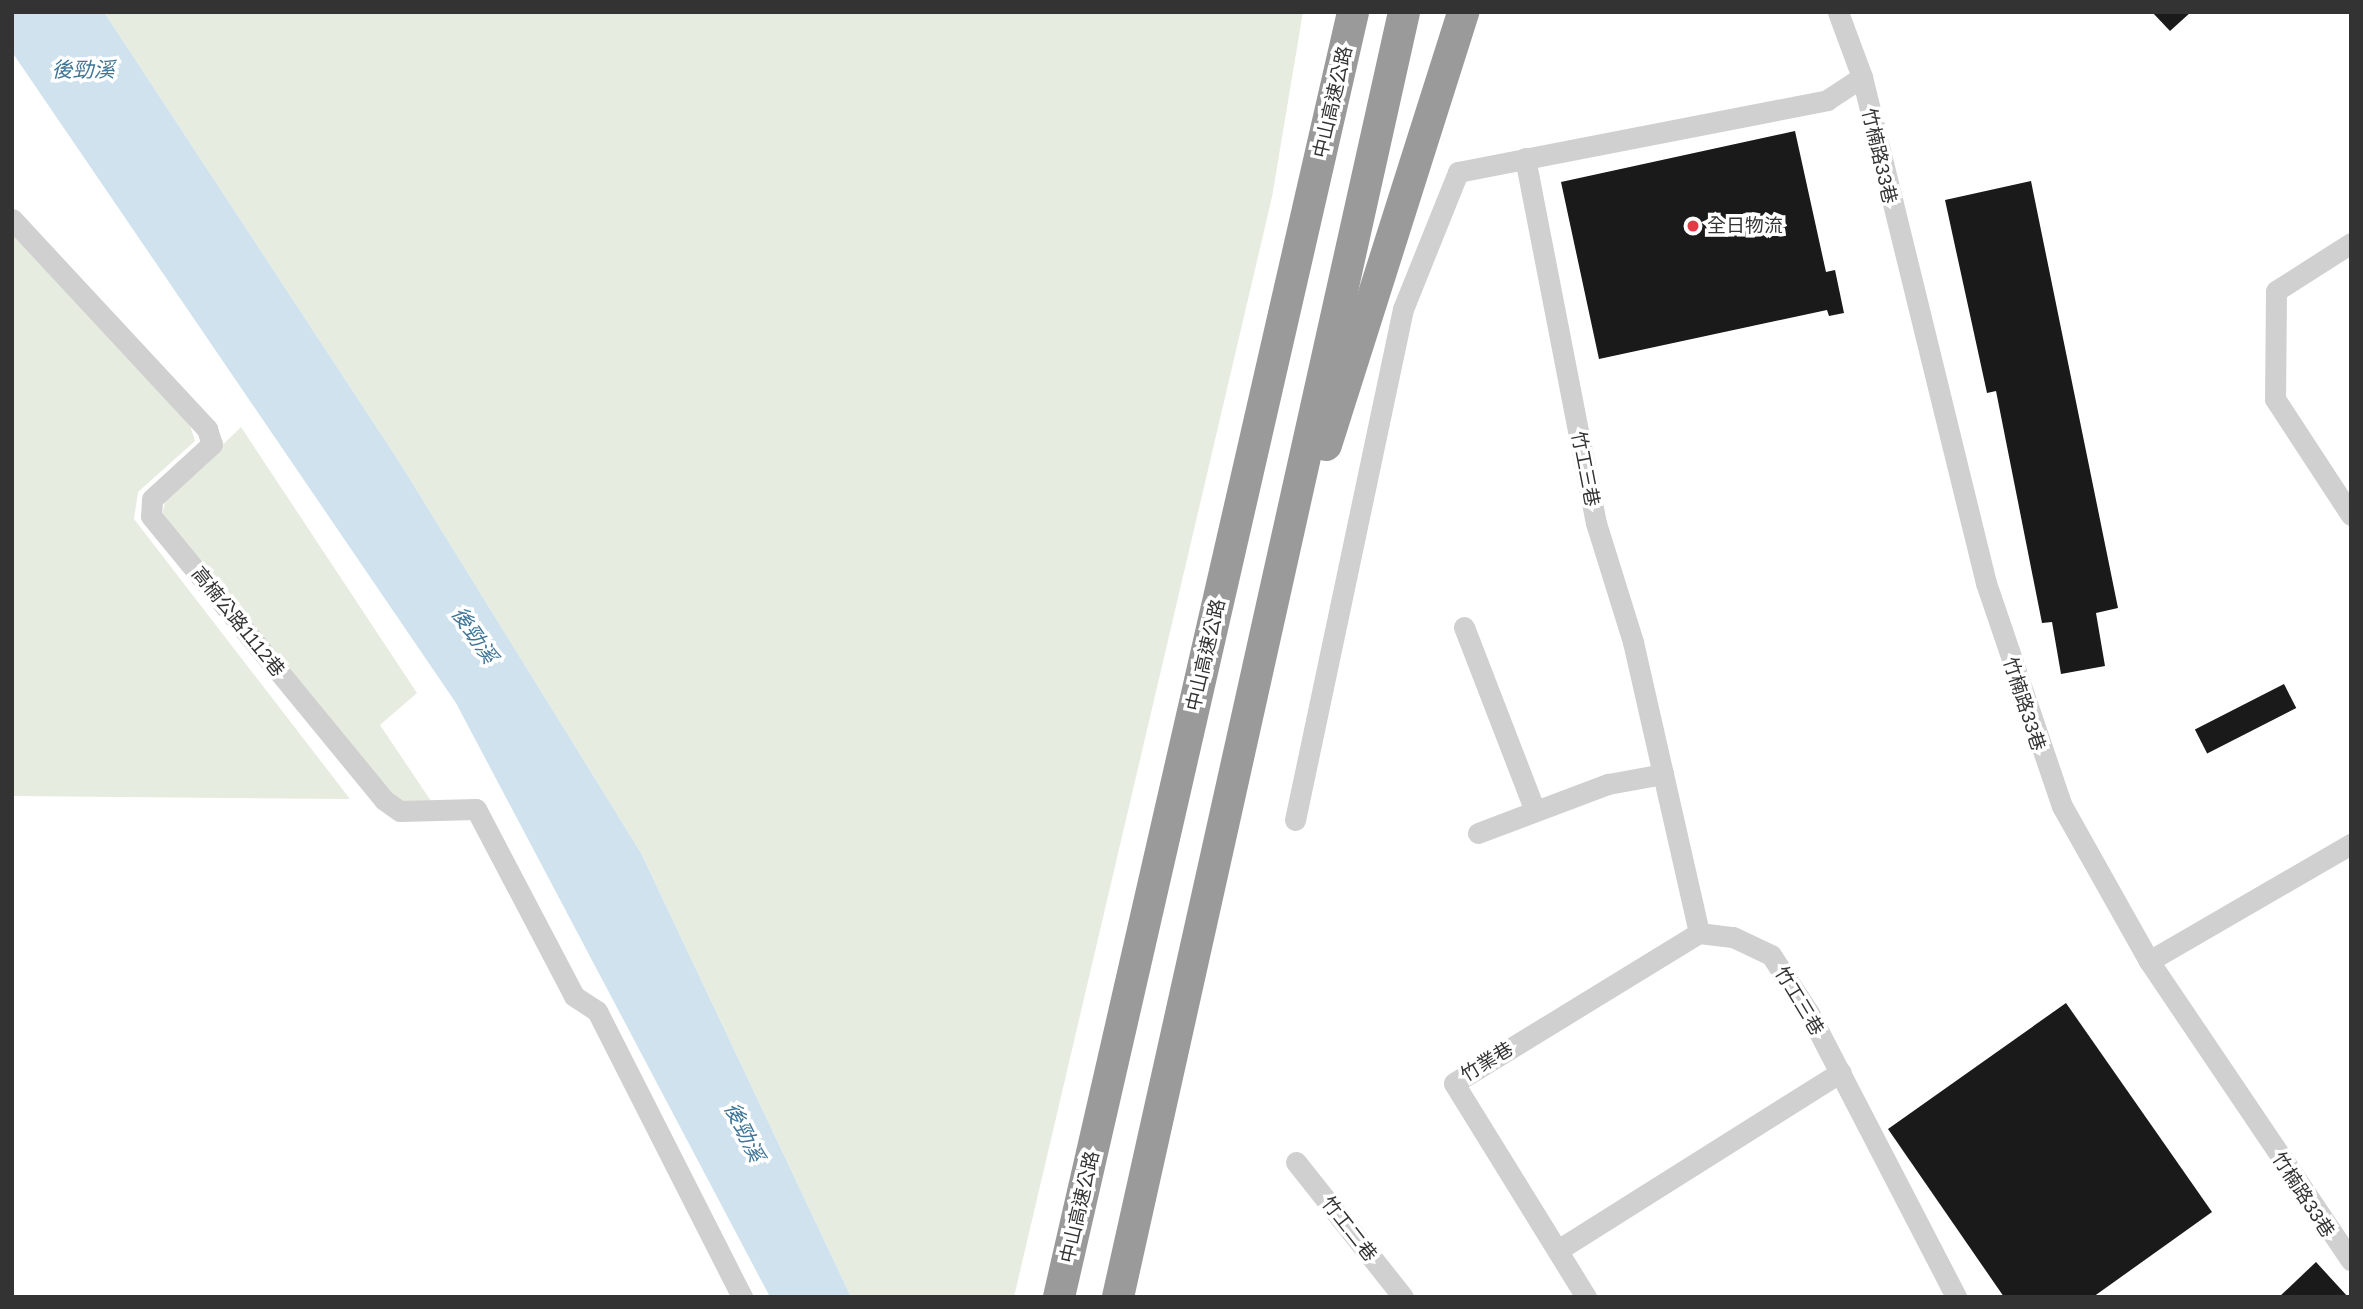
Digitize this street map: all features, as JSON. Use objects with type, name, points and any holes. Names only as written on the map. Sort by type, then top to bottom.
[{"type":"highway","points":[[1328,125],[1343,12]]},
{"type":"highway","name":"中山高速公路","points":[[1059,1297],[1353,12]]},
{"type":"highway","points":[[1118,1297],[1404,12]]},
{"type":"highway","points":[[1254,684],[1463,12]]},
{"type":"street","name":"竹楠路33巷","points":[[1838,12],[1861,77],[1986,583],[2031,731],[2062,806],[2150,961],[2346,1248]]},
{"type":"street","points":[[1295,820],[1403,309],[1458,172],[1827,100],[1861,77]]},
{"type":"street","name":"竹工三巷","points":[[1525,158],[1596,523],[1633,642],[1699,933],[1733,937],[1771,955],[1840,1072],[1956,1297]]},
{"type":"street","name":"高楠公路1112巷","points":[[12,219],[207,429],[212,444],[152,499],[151,516],[383,800],[400,811],[476,809],[574,996],[597,1011],[742,1297]]},
{"type":"street","points":[[2351,243],[2276,291],[2276,399],[2351,515]]},
{"type":"street","points":[[1464,627],[1535,811]]},
{"type":"street","points":[[1478,834],[1608,784],[1663,774]]},
{"type":"street","points":[[2150,961],[2351,844]]},
{"type":"street","name":"竹業巷","points":[[1586,1297],[1454,1083],[1699,933]]},
{"type":"street","points":[[1558,1250],[1840,1072]]},
{"type":"street","name":"竹工二巷","points":[[1296,1162],[1403,1297]]},
{"type":"shaded area","points":[[104,12],[1303,12],[1272,197],[1014,1297],[851,1297],[641,853],[398,460]]},
{"type":"shaded area","points":[[12,233],[188,419],[195,441],[138,492],[134,519],[350,799],[12,796]]},
{"type":"shaded area","points":[[241,427],[417,693],[380,725],[433,804],[392,801],[162,517],[165,501]]},
{"type":"water","name":"後勁溪","points":[[12,12],[104,12],[398,460],[641,853],[851,1297],[770,1297],[456,703],[12,52]]},
{"type":"building","points":[[2152,12],[2191,12],[2170,31]]},
{"type":"building","name":"全日物流","points":[[1795,131],[1826,272],[1835,270],[1844,313],[1829,316],[1827,310],[1599,359],[1561,182]]},
{"type":"building","points":[[2031,181],[2118,608],[2096,613],[2105,666],[2061,674],[2052,622],[2042,623],[1996,391],[1987,393],[1945,200]]},
{"type":"building","points":[[2284,684],[2296,708],[2207,753],[2195,729]]},
{"type":"building","points":[[2066,1003],[2212,1212],[2093,1297],[2004,1297],[1888,1129]]},
{"type":"building","points":[[2316,1262],[2348,1297],[2279,1297]]},
{"type":"place","name":"全日物流","points":[[1693,226]]}]
